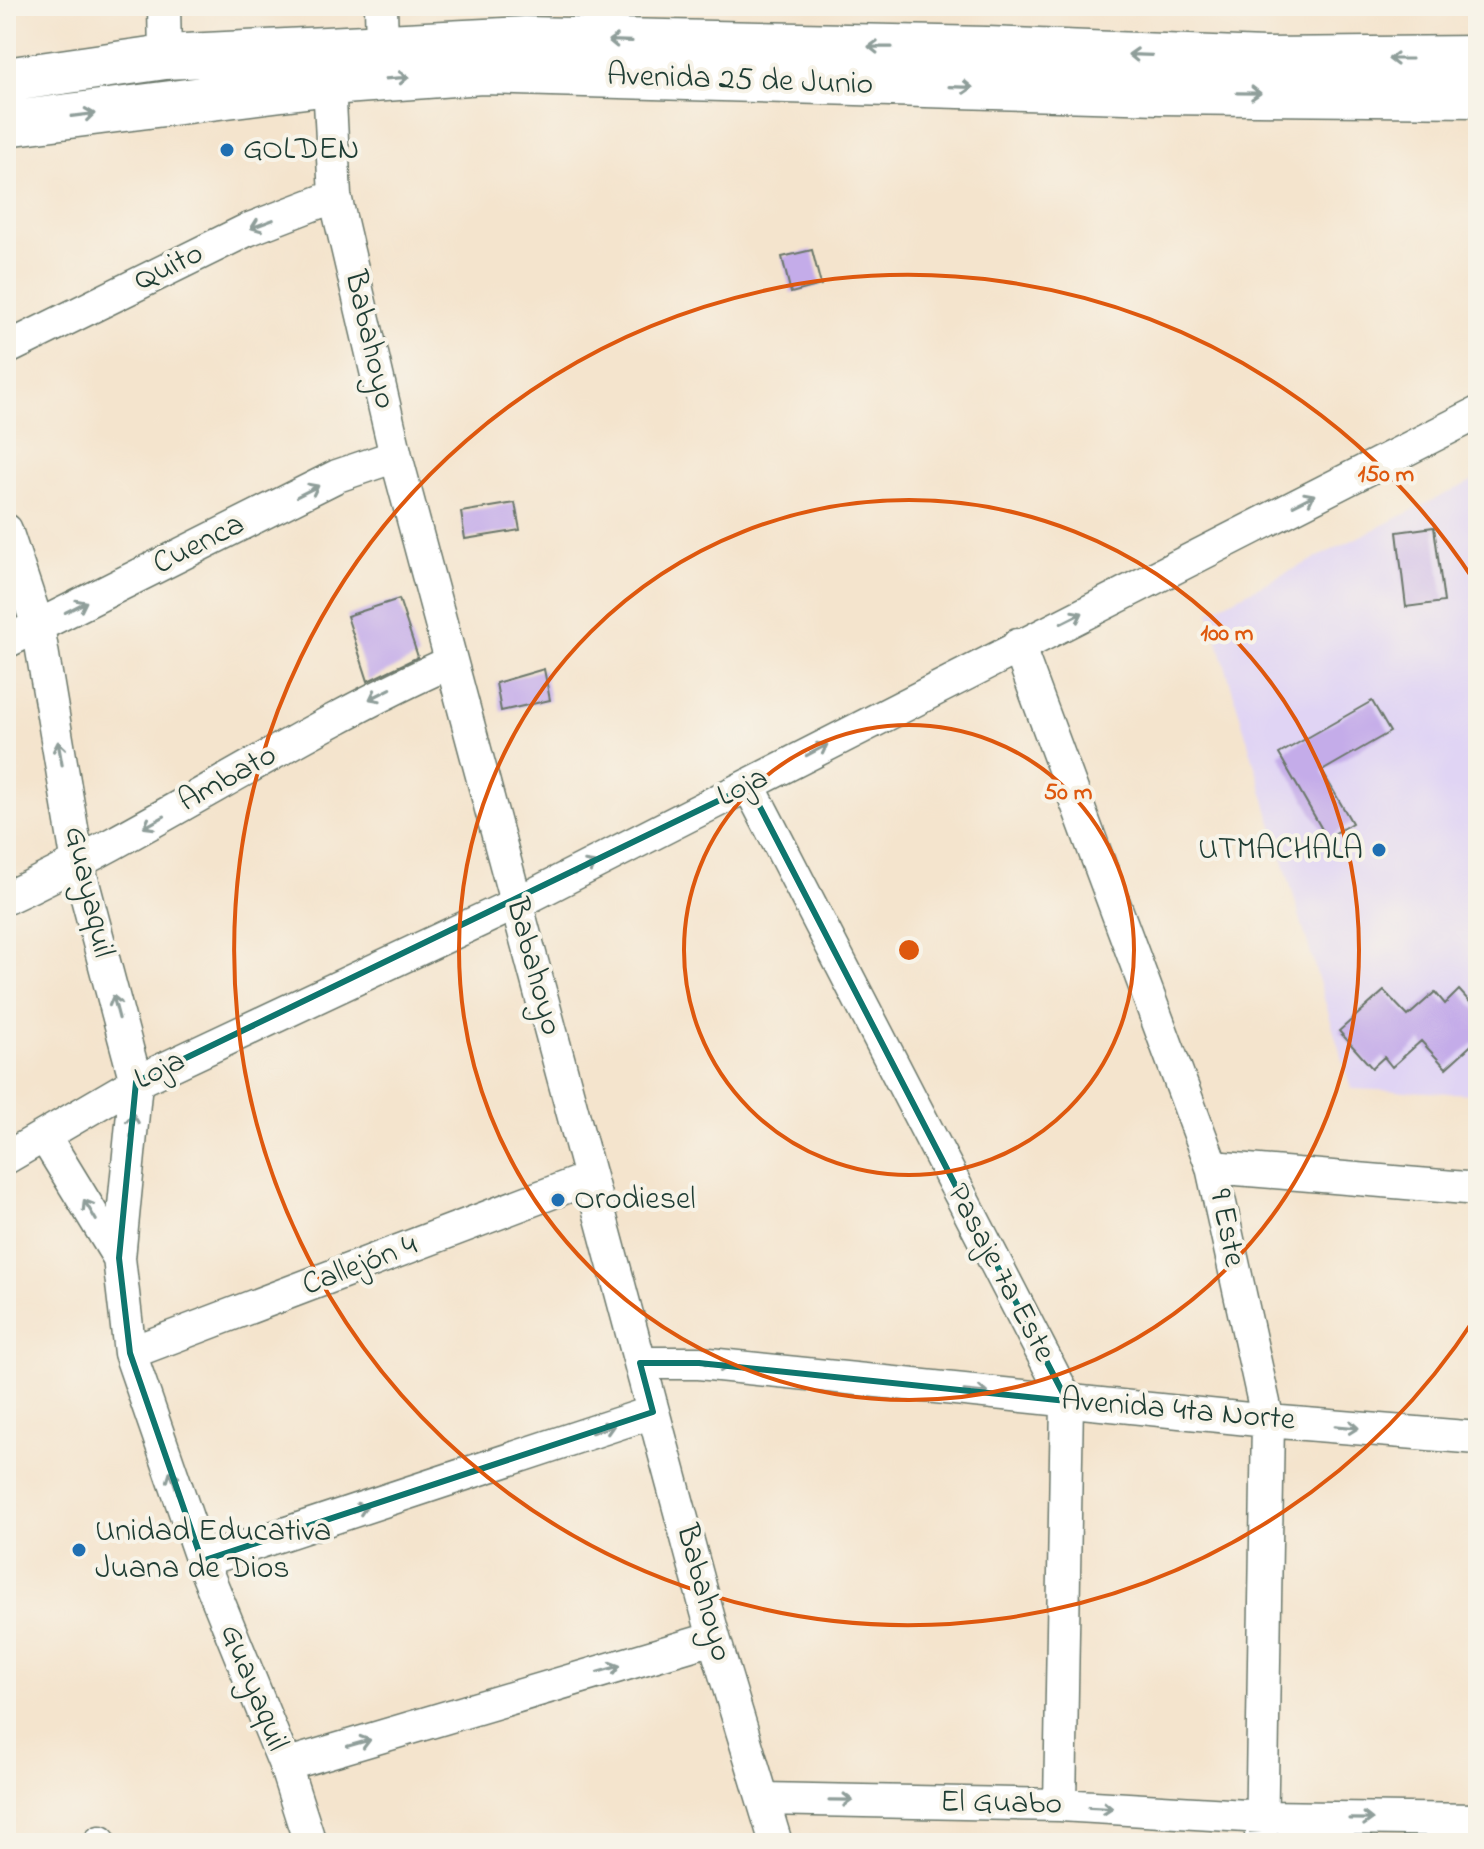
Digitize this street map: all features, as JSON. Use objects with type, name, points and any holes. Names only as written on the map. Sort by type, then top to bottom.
[{"type":"main road","name":"Avenida 25 de Junio","points":[[6,80],[382,26],[525,39],[987,49],[1264,60],[1478,58]]},
{"type":"main road","name":"Avenida 25 de Junio","points":[[6,124],[329,83],[482,72],[1160,92],[1478,95]]},
{"type":"street","points":[[164,6],[165,57]]},
{"type":"street","name":"Babahoyo","points":[[329,83],[335,196],[396,456],[714,1638],[776,1843]]},
{"type":"street","name":"Quito","points":[[6,349],[247,230],[335,196]]},
{"type":"street","name":"Loja","points":[[6,1158],[136,1082],[515,904],[1478,413]]},
{"type":"street","name":"Cuenca","points":[[6,642],[337,476],[396,456]]},
{"type":"street","name":"Guayaquil","points":[[6,530],[38,626],[78,864],[136,1082],[119,1258],[130,1353],[202,1561],[285,1765],[310,1843]]},
{"type":"street","name":"9 Este","points":[[1018,645],[1212,1167],[1268,1421],[1262,1830]]},
{"type":"street","name":"Ambato","points":[[6,898],[78,864],[383,692],[451,662]]},
{"type":"street","name":"Pasaje 7a Este","points":[[749,786],[1067,1401],[1060,1805]]},
{"type":"street","name":"Guayaquil","points":[[45,1137],[119,1258]]},
{"type":"street","points":[[1212,1167],[1478,1189]]},
{"type":"street","name":"Callejón 4","points":[[130,1353],[590,1178]]},
{"type":"street","name":"Avenida 4ta Norte","points":[[640,1363],[699,1363],[1268,1421],[1478,1438]]},
{"type":"street","points":[[202,1561],[653,1412]]},
{"type":"street","points":[[285,1765],[714,1638]]},
{"type":"street","name":"El Guabo","points":[[763,1799],[1060,1805],[1262,1830],[1478,1820]]},
{"type":"highlighted area","points":[[749,786],[1067,1401],[699,1363],[640,1363],[653,1412],[202,1561],[130,1353],[119,1258],[136,1082]]},
{"type":"shaded area","name":"UTMACHALA","points":[[1478,478],[1478,1094],[1351,1089],[1209,611]]},
{"type":"building","points":[[812,250],[821,285],[791,293],[782,257]]},
{"type":"building","points":[[515,503],[520,530],[465,539],[461,512]]},
{"type":"building","points":[[1434,527],[1444,602],[1406,607],[1397,532]]},
{"type":"building","points":[[399,599],[418,657],[368,681],[347,616]]},
{"type":"building","points":[[544,669],[550,700],[501,711],[496,683]]},
{"type":"building","points":[[1372,701],[1390,732],[1322,771],[1352,823],[1327,838],[1279,754]]},
{"type":"building","points":[[1459,990],[1478,1011],[1478,1039],[1446,1068],[1421,1041],[1392,1067],[1384,1057],[1372,1068],[1339,1031],[1384,991],[1408,1016],[1435,992],[1445,1004]]},
{"type":"place","name":"GOLDEN","points":[[227,150]]},
{"type":"place","name":"UTMACHALA","points":[[1379,850]]},
{"type":"place","name":"Orodiesel","points":[[558,1200]]},
{"type":"place","name":"Unidad Educativa Juana de Dios","points":[[79,1550]]}]
